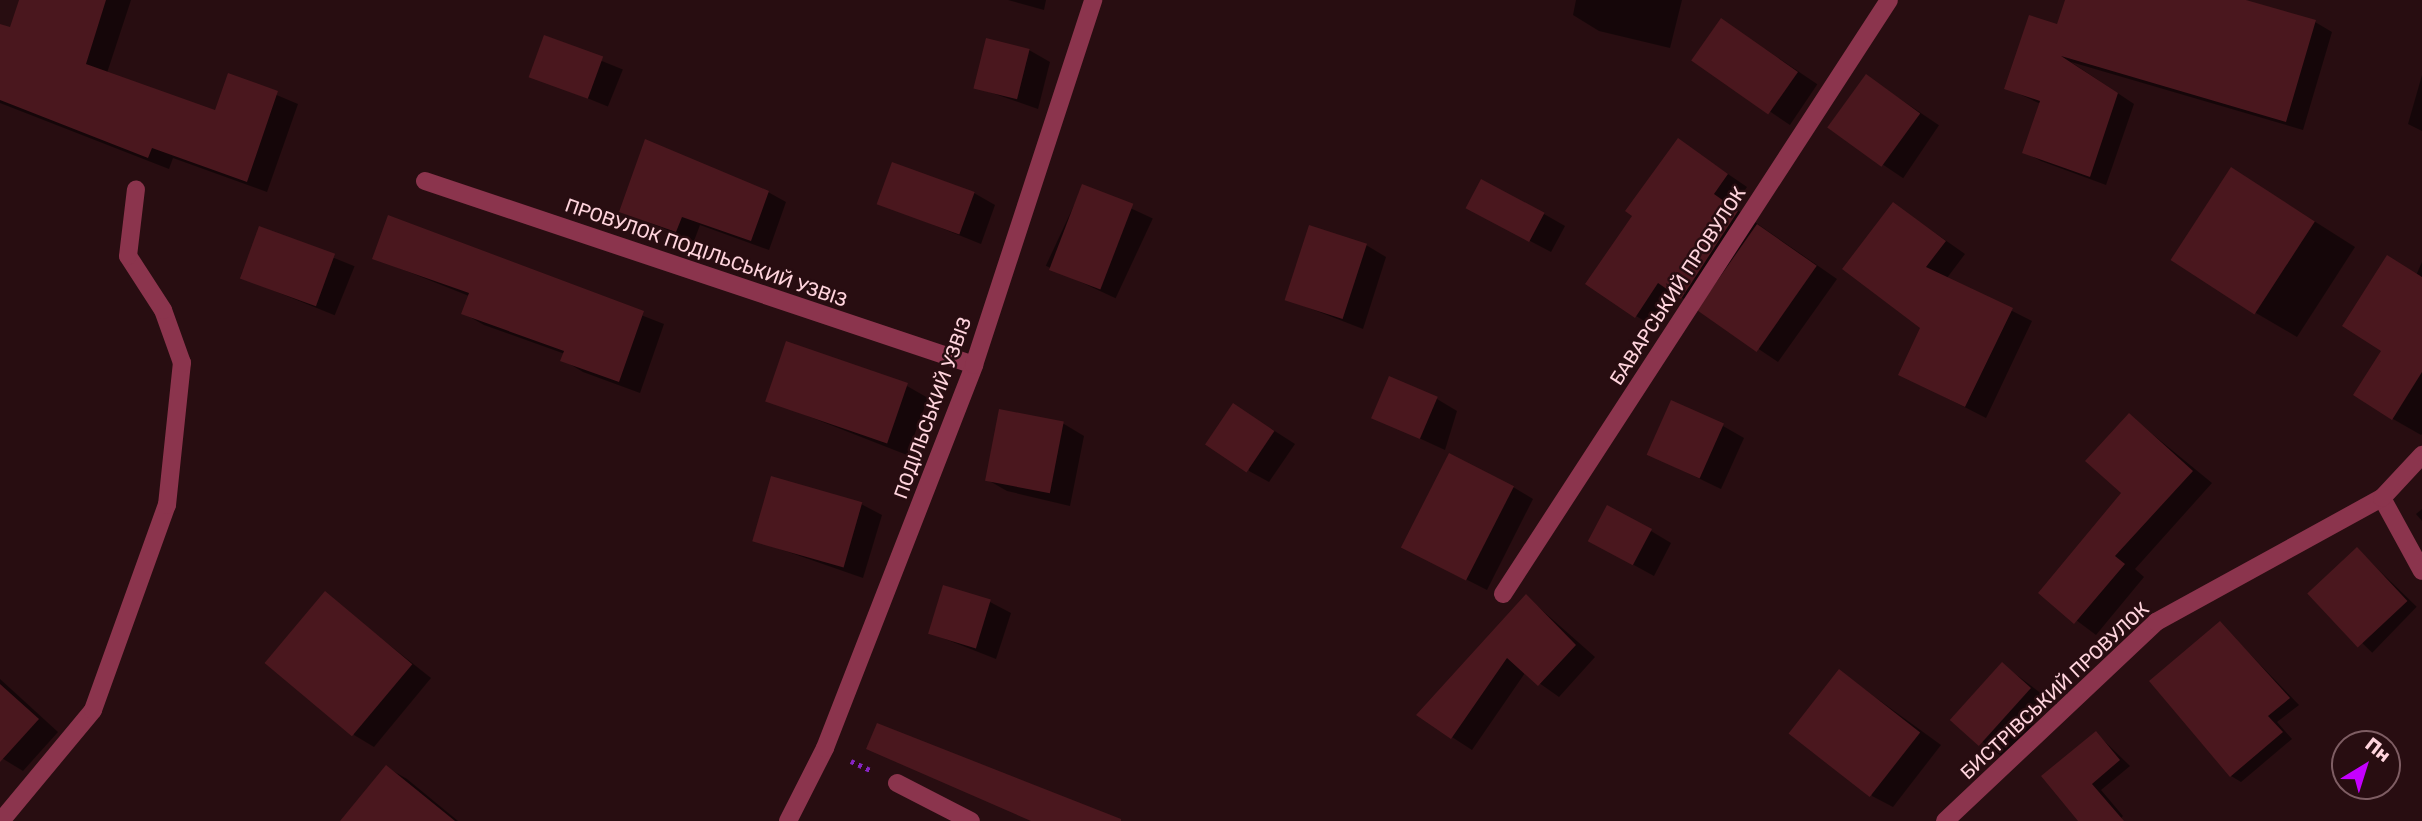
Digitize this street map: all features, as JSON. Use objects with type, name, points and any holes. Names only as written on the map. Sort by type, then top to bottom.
[{"type":"street","name":"ПОДІЛЬСЬКИЙ УЗВІЗ","points":[[788,821],[825,748],[974,365],[1093,0]]},
{"type":"street","name":"БАВАРСЬКИЙ ПРОВУЛОК","points":[[1503,594],[1889,0]]},
{"type":"street","name":"ПРОВУЛОК ПОДІЛЬСЬКИЙ УЗВІЗ","points":[[425,181],[974,365]]},
{"type":"street","points":[[1,821],[93,710],[167,505],[183,363],[163,310],[128,256],[136,189]]},
{"type":"street","name":"БИСТРІВСЬКИЙ ПРОВУЛОК","points":[[1945,821],[2157,622],[2382,498],[2422,455]]},
{"type":"street","points":[[2382,498],[2422,570]]},
{"type":"street","points":[[897,783],[971,821]]},
{"type":"path","points":[[825,748],[897,783]]},
{"type":"building","points":[[19,0],[106,0],[86,64],[215,110],[228,73],[278,91],[247,182],[152,148],[148,158],[0,100],[0,24],[10,27]]},
{"type":"building","points":[[2065,0],[2246,0],[2316,20],[2286,122],[2061,56],[2118,93],[2090,177],[2022,153],[2040,101],[2004,89],[2029,15],[2057,24]]},
{"type":"building","points":[[1721,18],[1798,72],[1768,115],[1691,61]]},
{"type":"building","points":[[544,35],[603,57],[588,99],[529,77]]},
{"type":"building","points":[[986,38],[1030,49],[1017,99],[973,88]]},
{"type":"building","points":[[1866,74],[1920,113],[1881,167],[1827,127]]},
{"type":"building","points":[[1678,138],[1728,174],[1714,194],[1738,211],[1681,299],[1658,283],[1635,318],[1585,284],[1632,216],[1625,211]]},
{"type":"building","points":[[645,139],[769,191],[751,241],[682,217],[676,232],[619,212]]},
{"type":"building","points":[[892,162],[975,192],[959,234],[877,204]]},
{"type":"building","points":[[2231,167],[2315,221],[2254,315],[2171,260]]},
{"type":"building","points":[[1481,179],[1545,213],[1529,242],[1466,208]]},
{"type":"building","points":[[1082,184],[1133,204],[1100,290],[1049,270]]},
{"type":"building","points":[[1893,202],[1946,241],[1926,267],[2013,308],[1965,407],[1898,375],[1920,328],[1842,269]]},
{"type":"building","points":[[388,215],[644,311],[619,382],[560,361],[564,351],[461,314],[469,293],[372,259]]},
{"type":"building","points":[[1757,224],[1817,266],[1757,352],[1697,310]]},
{"type":"building","points":[[1309,225],[1367,244],[1343,319],[1285,300]]},
{"type":"building","points":[[259,226],[335,254],[316,306],[240,279]]},
{"type":"building","points":[[2387,255],[2422,277],[2422,372],[2392,420],[2353,395],[2381,351],[2342,326]]},
{"type":"building","points":[[786,341],[908,383],[887,444],[765,402]]},
{"type":"building","points":[[1389,376],[1438,397],[1420,439],[1371,418]]},
{"type":"building","points":[[1671,400],[1724,424],[1700,478],[1647,455]]},
{"type":"building","points":[[1233,403],[1274,431],[1246,472],[1205,444]]},
{"type":"building","points":[[999,409],[1064,422],[1050,493],[985,481]]},
{"type":"building","points":[[2129,413],[2193,471],[2115,556],[2125,564],[2074,624],[2038,593],[2121,493],[2085,461]]},
{"type":"building","points":[[1449,453],[1514,486],[1466,581],[1401,547]]},
{"type":"building","points":[[771,476],[862,502],[844,568],[752,541]]},
{"type":"building","points":[[1607,505],[1652,529],[1633,565],[1588,541]]},
{"type":"building","points":[[2357,547],[2407,601],[2358,647],[2307,593]]},
{"type":"building","points":[[943,585],[991,600],[976,648],[928,634]]},
{"type":"building","points":[[325,591],[412,664],[352,736],[265,663]]},
{"type":"building","points":[[1526,594],[1576,645],[1538,686],[1507,658],[1451,739],[1416,715]]},
{"type":"building","points":[[2220,621],[2290,698],[2268,716],[2283,732],[2230,777],[2149,681]]},
{"type":"building","points":[[2002,662],[2031,688],[1979,746],[1950,720]]},
{"type":"building","points":[[1839,669],[1920,732],[1870,797],[1789,734]]},
{"type":"building","points":[[0,684],[39,719],[0,762]]},
{"type":"building","points":[[877,723],[1121,821],[1031,821],[866,749]]},
{"type":"building","points":[[2096,731],[2120,760],[2092,784],[2124,821],[2078,821],[2041,776]]},
{"type":"building","points":[[386,765],[455,821],[340,821]]}]
